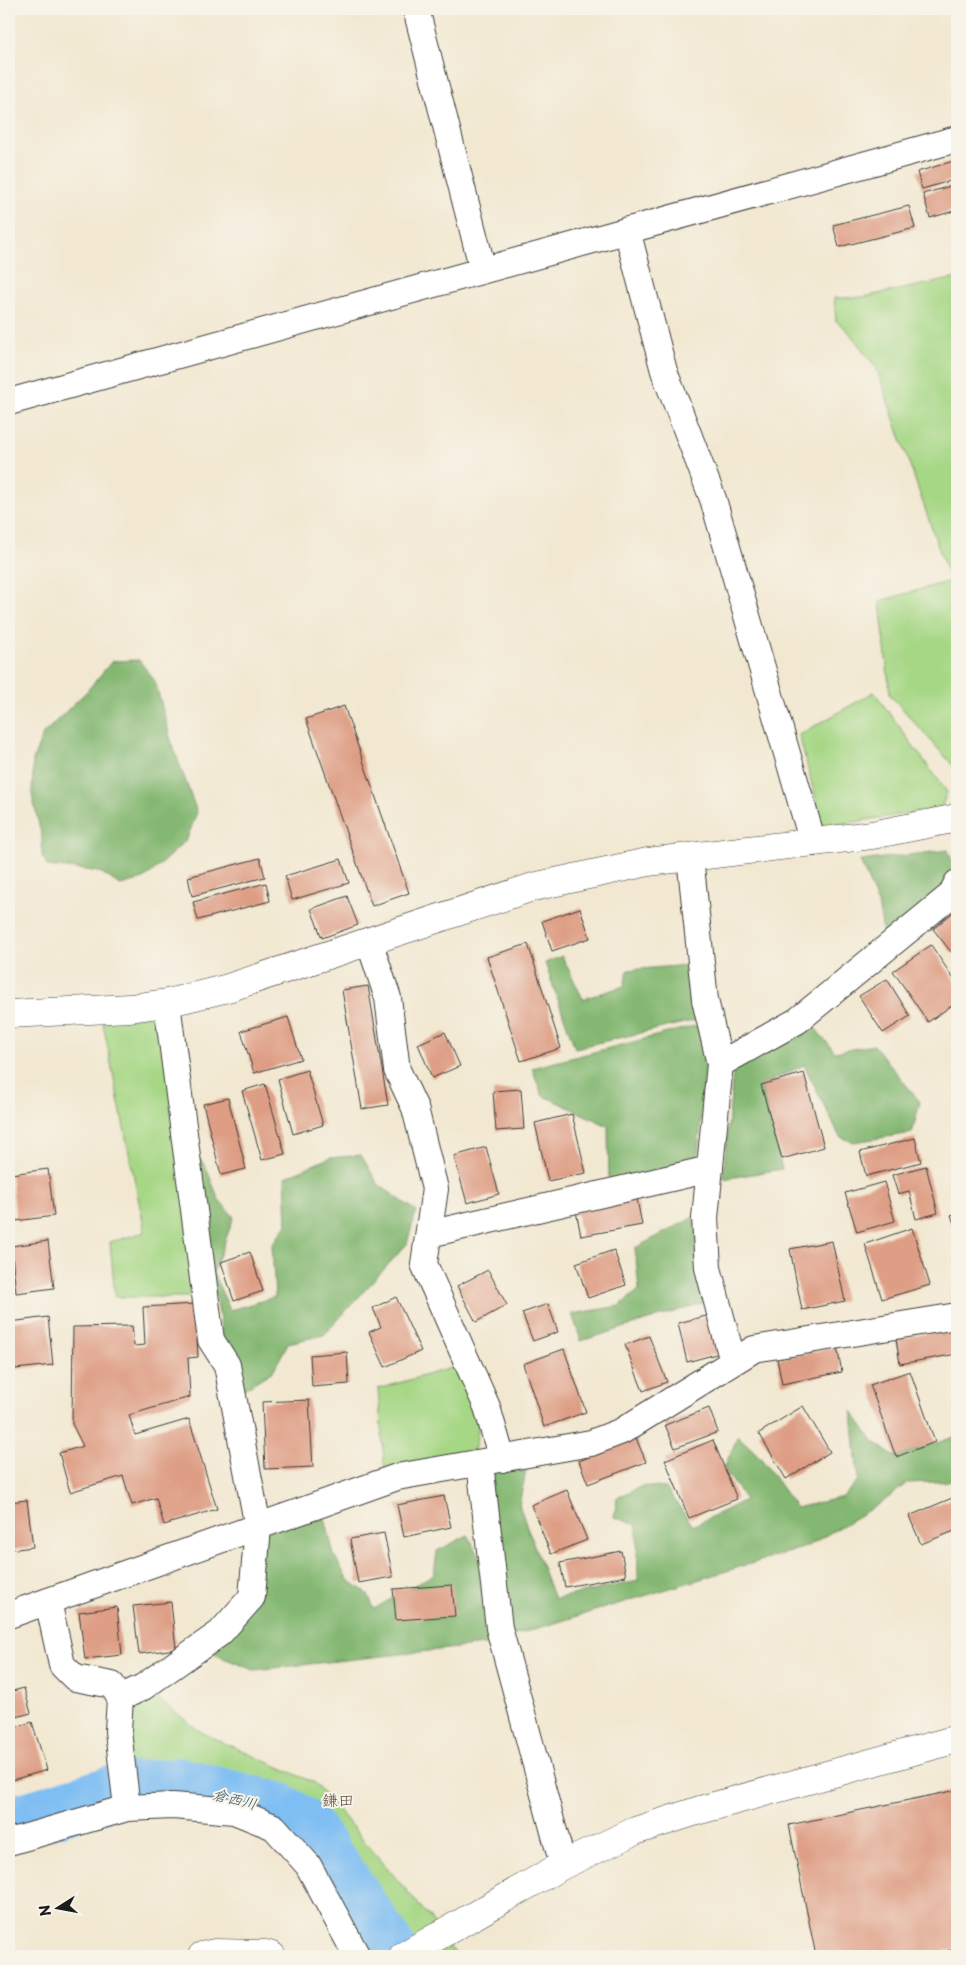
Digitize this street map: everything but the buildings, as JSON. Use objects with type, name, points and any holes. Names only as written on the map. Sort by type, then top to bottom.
[{"type":"street","points":[[416,9],[483,270]]},
{"type":"street","points":[[9,402],[957,139]]},
{"type":"street","points":[[627,230],[664,370],[713,499],[813,843]]},
{"type":"street","points":[[9,1014],[130,1008],[167,1002],[228,988],[534,887],[648,862],[872,835],[957,820]]},
{"type":"street","points":[[690,857],[705,1000],[720,1064],[705,1218],[708,1268],[733,1362]]},
{"type":"street","points":[[720,1064],[797,1021],[951,895],[957,882]]},
{"type":"street","points":[[369,941],[388,998],[397,1070],[415,1108],[436,1189],[424,1264],[487,1407],[498,1628],[563,1865]]},
{"type":"street","points":[[120,1698],[143,1687],[220,1633],[252,1597],[258,1527],[227,1365],[211,1340],[167,1002]]},
{"type":"street","points":[[429,1234],[710,1169]]},
{"type":"street","points":[[9,1615],[397,1477],[591,1443],[622,1432],[754,1349],[957,1316]]},
{"type":"street","points":[[48,1601],[62,1665],[75,1678],[112,1685],[120,1698],[118,1731],[127,1808]]},
{"type":"street","points":[[403,1956],[563,1865],[635,1832],[700,1810],[957,1739]]},
{"type":"street","points":[[9,1842],[127,1808],[173,1806],[234,1811],[274,1827],[308,1864],[358,1956]]},
{"type":"street","points":[[202,1956],[215,1953],[266,1954],[272,1956]]},
{"type":"green space","points":[[957,278],[957,770],[890,695],[880,601],[950,581],[876,367],[847,330],[836,321],[834,298],[863,297]]},
{"type":"green space","points":[[139,660],[155,681],[172,744],[197,812],[187,839],[162,863],[144,879],[120,885],[102,873],[47,866],[42,855],[42,838],[32,795],[33,760],[43,734],[87,691],[112,661]]},
{"type":"green space","points":[[874,692],[947,792],[941,808],[823,827],[799,735]]},
{"type":"green space","points":[[948,850],[956,871],[943,896],[884,936],[878,904],[860,861]]},
{"type":"green space","points":[[562,956],[583,999],[624,986],[628,970],[689,965],[697,1020],[575,1048],[545,963]]},
{"type":"green space","points":[[167,1003],[205,1297],[115,1297],[110,1242],[145,1232],[100,1009]]},
{"type":"green space","points":[[810,1022],[835,1052],[874,1045],[920,1102],[912,1133],[854,1142],[840,1137],[804,1065],[761,1086],[782,1169],[723,1179],[733,1074],[762,1050]]},
{"type":"green space","points":[[698,1025],[706,1061],[697,1166],[609,1185],[608,1126],[542,1095],[532,1068]]},
{"type":"green space","points":[[193,1151],[205,1165],[219,1200],[234,1217],[213,1273],[230,1310],[275,1297],[272,1244],[287,1224],[285,1177],[329,1158],[361,1155],[378,1184],[416,1211],[407,1244],[324,1335],[288,1343],[273,1371],[239,1392],[227,1365]]},
{"type":"green space","points":[[694,1217],[706,1302],[581,1341],[572,1314],[619,1306],[639,1290],[635,1248]]},
{"type":"green space","points":[[468,1363],[479,1426],[473,1457],[385,1473],[378,1389]]},
{"type":"green space","points":[[852,1411],[873,1441],[896,1457],[957,1436],[957,1481],[907,1483],[884,1501],[806,1547],[502,1639],[481,1471],[527,1466],[519,1505],[554,1599],[638,1581],[637,1525],[614,1517],[617,1498],[642,1486],[666,1488],[693,1526],[745,1500],[724,1468],[738,1436],[760,1457],[796,1508],[843,1497],[858,1480]]},
{"type":"green space","points":[[325,1518],[334,1555],[347,1579],[368,1594],[374,1609],[434,1574],[437,1551],[468,1535],[493,1581],[493,1644],[254,1670],[198,1648],[252,1597],[258,1527]]},
{"type":"green space","points":[[143,1687],[202,1733],[315,1783],[430,1918],[447,1944],[458,1956],[359,1956],[274,1827],[127,1808],[118,1731]]},
{"type":"waterway","name":"倉西川","points":[[9,1824],[121,1790],[179,1784],[278,1809],[305,1826],[394,1956]]},
{"type":"district","name":"鎌田","points":[[338,1799]]}]
